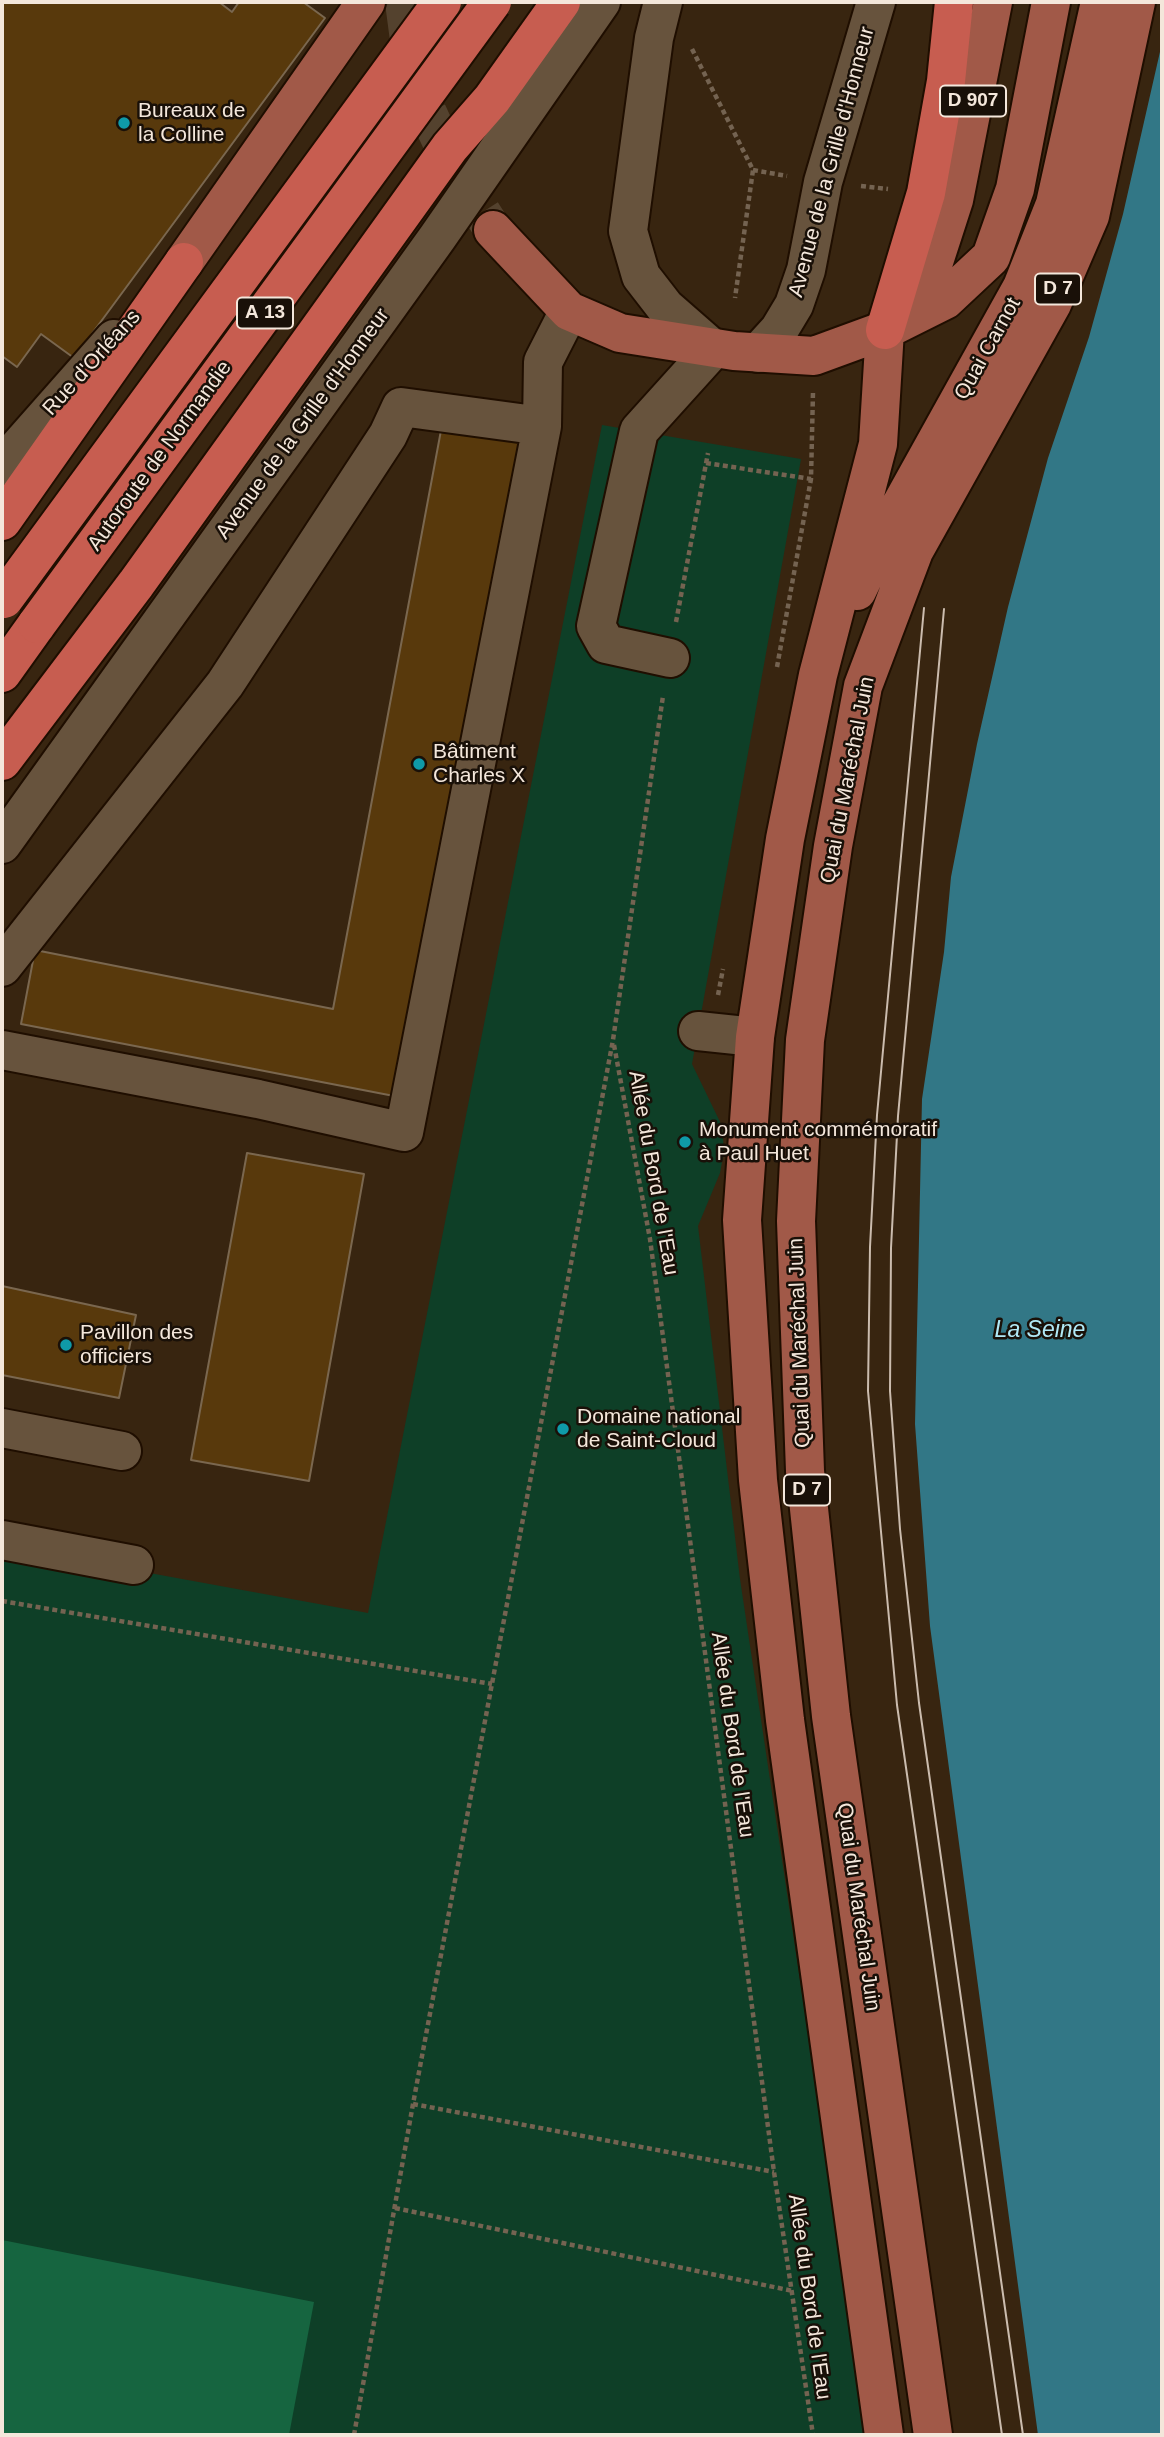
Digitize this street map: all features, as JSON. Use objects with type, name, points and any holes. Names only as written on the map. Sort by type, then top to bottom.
[{"type":"highway","name":"Autoroute de Normandie","points":[[3,600],[442,2]]},
{"type":"highway","name":"Autoroute de Normandie","points":[[2,673],[492,2]]},
{"type":"highway","points":[[450,147],[476,92],[529,2]]},
{"type":"highway","points":[[2,761],[136,584],[450,147],[492,99],[561,2]]},
{"type":"highway","points":[[885,330],[926,193],[946,81],[954,2]]},
{"type":"highway","points":[[2,521],[184,262]]},
{"type":"main road","points":[[184,262],[366,2]]},
{"type":"main road","name":"D 907","points":[[885,330],[933,265],[954,200],[993,2]]},
{"type":"main road","points":[[493,230],[569,311],[620,333],[713,349],[814,356],[885,330],[945,300],[991,257],[1015,189],[1051,2]]},
{"type":"main road","name":"Quai Carnot","points":[[818,676],[883,537],[1022,287],[1055,204],[1100,2]]},
{"type":"main road","name":"Quai Carnot","points":[[914,551],[1052,304],[1090,216],[1136,2]]},
{"type":"main road","name":"D 7","points":[[884,2435],[785,1720],[758,1480],[742,1220],[755,1037],[785,839],[818,676],[878,444],[885,330]]},
{"type":"main road","name":"Quai du Maréchal Juin","points":[[914,551],[863,686],[833,846],[805,1040],[796,1222],[805,1471],[831,1716],[933,2435]]},
{"type":"street","name":"Avenue de la Grille d'Honneur","points":[[2,844],[421,261],[601,2]]},
{"type":"street","points":[[663,2],[654,38],[628,231],[641,276],[665,307],[713,349],[639,431],[596,626],[606,644],[670,658]]},
{"type":"street","name":"Avenue de la Grille d'Honneur","points":[[758,353],[779,330],[794,305],[806,270],[823,182],[876,2]]},
{"type":"street","name":"Rue d'Orléans","points":[[2,466],[24,438],[184,262]]},
{"type":"street","points":[[2,1050],[258,1099],[404,1132],[542,426],[543,362],[569,311]]},
{"type":"street","points":[[2,967],[225,684],[388,435],[401,407],[542,426]]},
{"type":"street","points":[[705,1032],[755,1037]]},
{"type":"street","points":[[2,1428],[122,1451]]},
{"type":"street","points":[[2,1540],[134,1565]]},
{"type":"path","points":[[687,38],[753,170],[735,298]]},
{"type":"path","points":[[777,668],[811,479],[814,356]]},
{"type":"path","points":[[354,2435],[413,2104],[613,1040],[670,658],[708,453]]},
{"type":"path","points":[[706,463],[811,479]]},
{"type":"path","points":[[705,1032],[724,965]]},
{"type":"path","name":"Allée du Bord de l'Eau","points":[[613,1040],[650,1239],[774,2172],[813,2435]]},
{"type":"path","points":[[2,1601],[492,1685]]},
{"type":"path","points":[[413,2104],[774,2172]]},
{"type":"path","points":[[395,2208],[793,2291]]},
{"type":"green space","name":"Domaine national de Saint-Cloud","points":[[602,425],[801,459],[692,1064],[722,1126],[724,1151],[720,1173],[698,1226],[740,1579],[868,2435],[2,2435],[2,1546],[368,1613]]},
{"type":"green space","points":[[2,2240],[314,2302],[289,2435],[2,2435]]},
{"type":"water","name":"La Seine","points":[[1162,43],[1162,2435],[1038,2435],[930,1626],[915,1424],[922,1099],[944,952],[951,877],[1008,607],[1048,458],[1089,337],[1123,214]]},
{"type":"building","name":"Bureaux de la Colline","points":[[2,2],[219,2],[232,12],[239,2],[303,2],[325,18],[74,358],[41,334],[17,367],[2,356]]},
{"type":"building","name":"Bâtiment Charles X","points":[[442,425],[522,440],[507,519],[504,519],[394,1096],[21,1024],[35,950],[333,1009]]},
{"type":"building","points":[[247,1153],[364,1174],[309,1481],[191,1460]]},
{"type":"building","name":"Pavillon des officiers","points":[[2,1286],[136,1315],[119,1398],[2,1375]]},
{"type":"tunnel","points":[[404,2],[415,85],[454,169],[493,230]]},
{"type":"tram line","points":[[924,608],[877,1115],[870,1247],[868,1391],[897,1705],[1002,2435]]},
{"type":"tram line","points":[[944,609],[898,1116],[891,1248],[890,1391],[900,1529],[919,1703],[1023,2435]]},
{"type":"place","name":"Bureaux de la Colline","points":[[124,123]]},
{"type":"place","name":"Bâtiment Charles X","points":[[419,764]]},
{"type":"place","name":"Monument commémoratif à Paul Huet","points":[[685,1142]]},
{"type":"place","name":"Pavillon des officiers","points":[[66,1345]]},
{"type":"place","name":"Domaine national de Saint-Cloud","points":[[563,1429]]}]
